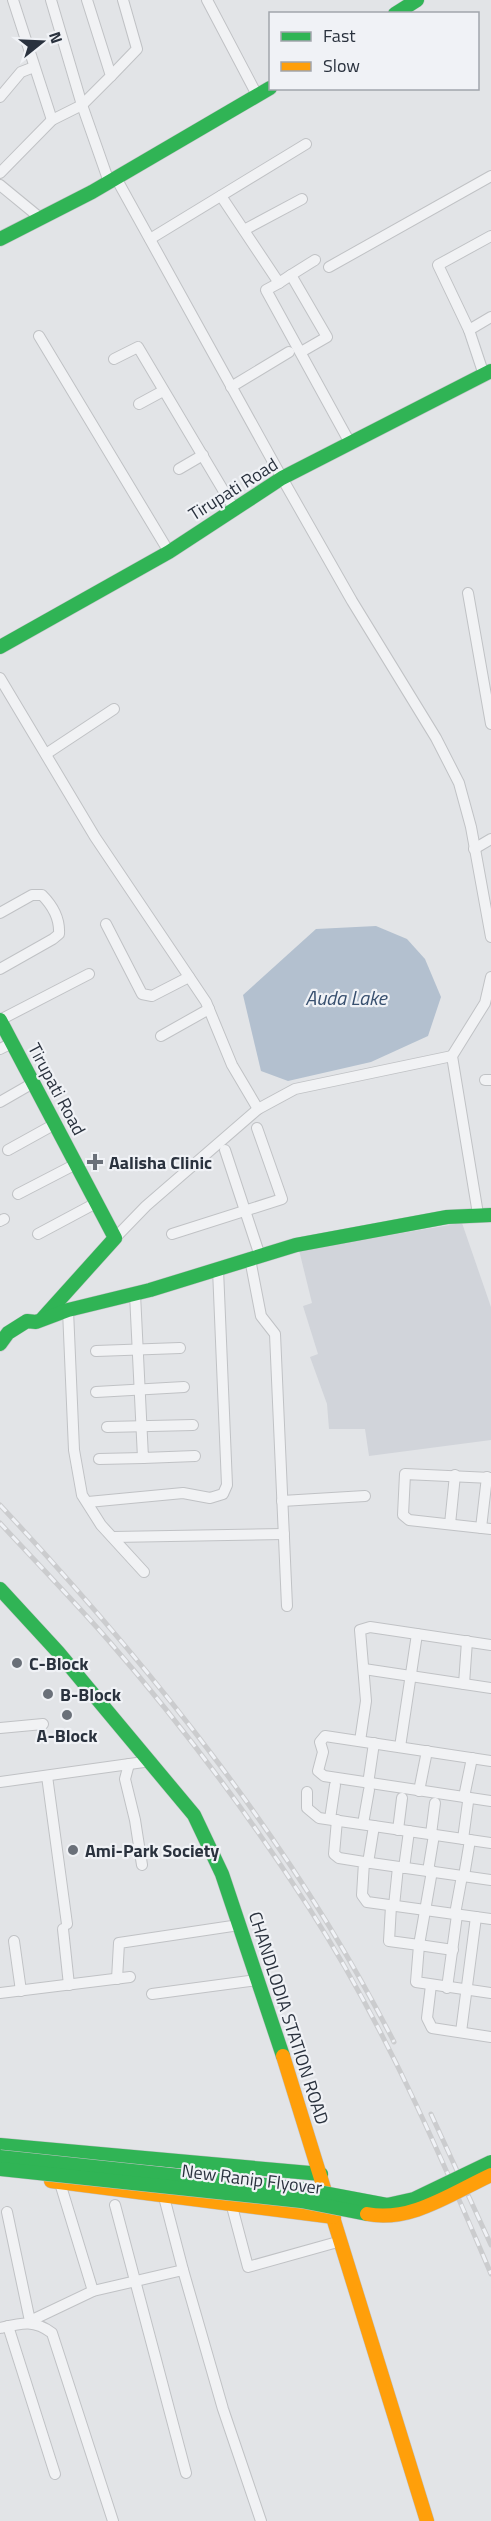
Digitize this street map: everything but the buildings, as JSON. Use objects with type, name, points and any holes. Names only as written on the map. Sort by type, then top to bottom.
[{"type":"street","points":[[13,0],[52,120]]},
{"type":"street","points":[[51,0],[82,105],[112,180],[150,239],[282,478],[352,601],[436,738],[459,783],[491,937]]},
{"type":"street","points":[[87,0],[111,76]]},
{"type":"street","points":[[0,173],[52,120],[82,105],[137,49],[123,0]]},
{"type":"street","points":[[207,0],[257,95]]},
{"type":"street","points":[[398,12],[417,0]]},
{"type":"street","points":[[0,97],[21,72],[34,67]]},
{"type":"street","points":[[0,239],[112,180],[269,89]]},
{"type":"street","points":[[150,239],[306,144]]},
{"type":"street","points":[[329,267],[491,176]]},
{"type":"street","points":[[0,185],[39,217]]},
{"type":"street","points":[[221,196],[279,283]]},
{"type":"street","points":[[244,230],[302,199]]},
{"type":"street","points":[[487,373],[438,265],[491,236]]},
{"type":"street","points":[[315,260],[266,290],[295,352],[350,443]]},
{"type":"street","points":[[231,387],[327,337],[291,275]]},
{"type":"street","points":[[469,330],[491,317]]},
{"type":"street","points":[[39,336],[169,552]]},
{"type":"street","points":[[114,359],[138,347],[235,510]]},
{"type":"street","name":"Tirupati Road","points":[[0,647],[169,552],[282,478],[487,373]]},
{"type":"street","points":[[139,404],[163,391]]},
{"type":"street","points":[[179,469],[203,454]]},
{"type":"street","points":[[468,593],[489,701],[491,724]]},
{"type":"street","points":[[0,678],[96,837],[209,1010],[232,1065],[258,1109]]},
{"type":"street","points":[[46,754],[114,710]]},
{"type":"street","points":[[474,849],[491,839]]},
{"type":"street","points":[[0,913],[32,895],[42,895],[54,907],[59,927],[59,934],[53,939],[0,969]]},
{"type":"street","points":[[106,924],[142,994],[152,996],[189,977]]},
{"type":"street","points":[[0,1020],[89,974]]},
{"type":"street","points":[[1,1343],[8,1333],[27,1321],[39,1321],[68,1310],[135,1294],[296,1245],[485,1214],[452,1056],[485,1003],[491,977]]},
{"type":"street","points":[[161,1036],[209,1010]]},
{"type":"street","name":"Tirupati Road","points":[[0,1020],[6,1046],[33,1083],[115,1238]]},
{"type":"street","points":[[39,1321],[146,1206],[258,1109],[296,1089],[452,1056]]},
{"type":"street","points":[[0,1102],[33,1083]]},
{"type":"street","points":[[8,1150],[55,1124]]},
{"type":"street","points":[[172,1234],[282,1199],[257,1128]]},
{"type":"street","points":[[225,1149],[245,1210],[255,1258],[261,1316],[275,1334],[287,1606]]},
{"type":"street","points":[[18,1194],[76,1164]]},
{"type":"street","points":[[38,1234],[96,1203]]},
{"type":"street","points":[[88,1502],[183,1493],[210,1498],[223,1494],[227,1485],[218,1269]]},
{"type":"street","points":[[135,1294],[143,1458]]},
{"type":"street","points":[[68,1310],[74,1450],[82,1495],[101,1525],[144,1572]]},
{"type":"street","points":[[96,1351],[180,1348]]},
{"type":"street","points":[[96,1392],[184,1387]]},
{"type":"street","points":[[107,1427],[193,1425]]},
{"type":"street","points":[[99,1459],[195,1456]]},
{"type":"street","points":[[405,1474],[489,1478],[486,1528],[404,1518],[403,1477],[405,1474]]},
{"type":"street","points":[[450,1524],[455,1475]]},
{"type":"street","points":[[282,1501],[365,1496]]},
{"type":"street","points":[[113,1537],[284,1534]]},
{"type":"street","name":"CHANDLODIA STATION ROAD","points":[[0,1589],[58,1652],[194,1815],[222,1874],[321,2174],[427,2521]]},
{"type":"street","points":[[360,1741],[366,1713],[360,1630],[364,1628],[417,1634],[491,1645]]},
{"type":"street","points":[[400,1747],[417,1634]]},
{"type":"street","points":[[464,1684],[468,1641]]},
{"type":"street","points":[[364,1669],[491,1688]]},
{"type":"street","points":[[0,1728],[43,1724]]},
{"type":"street","points":[[491,1761],[325,1736],[320,1742],[323,1752],[318,1771],[324,1776],[368,1787],[419,1791],[466,1800],[491,1801]]},
{"type":"street","points":[[374,1743],[368,1787],[369,1825],[364,1900],[491,1919]]},
{"type":"street","points":[[419,1791],[427,1751]]},
{"type":"street","points":[[447,1988],[467,1840],[466,1800],[472,1758]]},
{"type":"street","points":[[0,1782],[151,1761]]},
{"type":"street","points":[[129,1764],[125,1779],[135,1820],[142,1865]]},
{"type":"street","points":[[46,1776],[65,1927],[69,1985]]},
{"type":"street","points":[[335,1785],[334,1854],[339,1858],[491,1880]]},
{"type":"street","points":[[307,1792],[308,1808],[314,1815],[333,1820],[491,1843]]},
{"type":"street","points":[[402,1798],[401,1867],[392,1906],[389,1941],[453,1950]]},
{"type":"street","points":[[435,1803],[430,1871],[416,1982],[491,1993]]},
{"type":"street","points":[[461,2032],[476,1917]]},
{"type":"street","points":[[117,1979],[119,1943],[239,1925]]},
{"type":"street","points":[[14,1941],[21,1990]]},
{"type":"street","points":[[0,1993],[130,1977]]},
{"type":"street","points":[[152,1994],[257,1980]]},
{"type":"street","points":[[431,1985],[428,2025],[432,2028],[491,2037]]},
{"type":"street","points":[[0,2145],[321,2174]]},
{"type":"street","name":"New Ranip Flyover","points":[[0,2157],[302,2189],[387,2205],[414,2199],[491,2162]]},
{"type":"street","points":[[226,2165],[231,2205],[248,2267],[257,2267],[341,2241]]},
{"type":"street","name":"New Ranip Flyover","points":[[0,2169],[301,2201],[385,2218],[408,2214],[491,2175]]},
{"type":"street","points":[[0,2175],[334,2217]]},
{"type":"street","points":[[60,2182],[93,2291]]},
{"type":"street","points":[[164,2197],[223,2409],[258,2520]]},
{"type":"street","points":[[116,2205],[186,2473]]},
{"type":"street","points":[[7,2212],[30,2321]]},
{"type":"street","points":[[54,2474],[4,2327],[30,2321],[93,2291],[183,2270]]},
{"type":"street","points":[[30,2321],[41,2324],[52,2333],[113,2521]]},
{"type":"shaded area","points":[[462,1223],[491,1307],[491,1440],[369,1456],[365,1429],[329,1429],[327,1404],[310,1357],[318,1354],[303,1306],[312,1303],[299,1250]]},
{"type":"water","name":"Auda Lake","points":[[376,926],[407,939],[425,959],[441,997],[428,1036],[371,1062],[288,1081],[261,1071],[243,995],[316,929]]},
{"type":"railway","points":[[0,1505],[111,1630],[216,1760],[265,1827],[311,1897],[354,1968],[394,2042]]},
{"type":"railway","points":[[0,1523],[95,1625],[162,1704],[238,1804],[309,1908],[361,1996],[408,2087],[491,2274]]},
{"type":"railway","points":[[431,2114],[491,2245]]},
{"type":"traffic: fast","points":[[398,12],[417,0]]},
{"type":"traffic: fast","points":[[0,239],[92,192],[269,89]]},
{"type":"traffic: fast","points":[[0,647],[169,552],[282,478],[491,371]]},
{"type":"traffic: fast","points":[[0,1020],[115,1238],[43,1318]]},
{"type":"traffic: fast","points":[[0,1344],[8,1333],[27,1321],[36,1322],[68,1310],[150,1290],[296,1245],[447,1217],[491,1215]]},
{"type":"traffic: fast","points":[[0,1589],[58,1652],[194,1815],[222,1874],[283,2056]]},
{"type":"traffic: fast","points":[[0,2145],[321,2174]]},
{"type":"traffic: fast","points":[[0,2157],[302,2189],[387,2205],[414,2199],[491,2162]]},
{"type":"traffic: fast","points":[[0,2169],[301,2201],[367,2214]]},
{"type":"traffic: slow","points":[[283,2056],[427,2521]]},
{"type":"traffic: slow","points":[[367,2214],[383,2216],[415,2210],[446,2198],[491,2175]]},
{"type":"traffic: slow","points":[[51,2181],[334,2217]]},
{"type":"place","name":"Aalisha Clinic","points":[[95,1162]]},
{"type":"place","name":"C-Block","points":[[17,1663]]},
{"type":"place","name":"B-Block","points":[[48,1694]]},
{"type":"place","name":"A-Block","points":[[67,1715]]},
{"type":"place","name":"Ami-Park Society","points":[[73,1850]]}]
